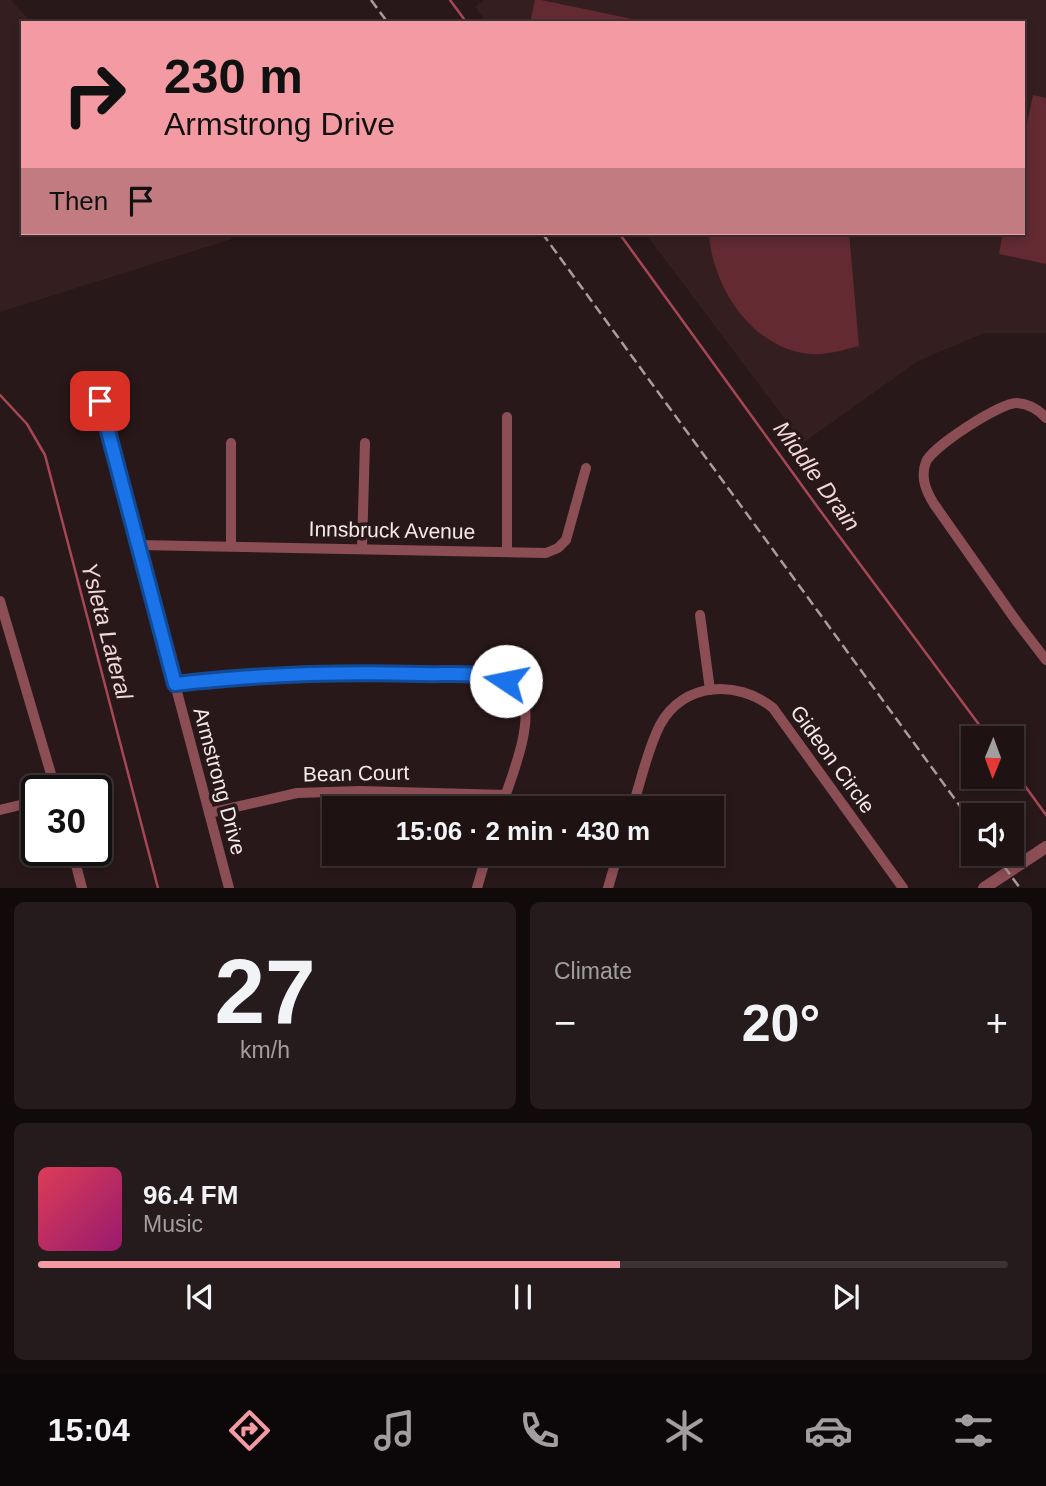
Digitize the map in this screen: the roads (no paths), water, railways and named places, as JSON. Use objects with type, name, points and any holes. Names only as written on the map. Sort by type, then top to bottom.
[{"type":"street","name":"Armstrong Drive","points":[[100,401],[229,887]]},
{"type":"street","points":[[1046,418],[1031,406],[1017,403],[1001,407],[935,450],[923,472],[927,492],[934,504],[1046,660]]},
{"type":"street","points":[[507,551],[508,417]]},
{"type":"street","points":[[231,443],[231,546]]},
{"type":"street","points":[[362,548],[365,443]]},
{"type":"street","name":"Innsbruck Avenue","points":[[138,545],[546,553],[562,545],[569,533],[586,468]]},
{"type":"street","points":[[0,601],[51,775]]},
{"type":"street","points":[[700,615],[710,690]]},
{"type":"street","points":[[175,684],[267,675],[480,675],[497,678],[519,692],[526,713],[524,732],[506,795]]},
{"type":"street","name":"Gideon Circle","points":[[636,796],[660,725],[670,711],[685,699],[710,690],[742,690],[760,698],[772,708],[903,887]]},
{"type":"street","name":"Bean Court","points":[[209,813],[306,792],[506,795]]},
{"type":"street","points":[[0,810],[21,805]]},
{"type":"street","points":[[984,887],[1046,847]]},
{"type":"street","points":[[76,866],[82,887]]},
{"type":"street","points":[[477,887],[483,866]]},
{"type":"street","points":[[608,887],[614,866]]},
{"type":"waterway","name":"Middle Drain","points":[[450,0],[466,21]]},
{"type":"waterway","name":"Middle Drain","points":[[620,235],[980,726]]},
{"type":"waterway","name":"Ysleta Lateral","points":[[0,395],[27,424],[45,455],[158,888]]},
{"type":"waterway","name":"Middle Drain","points":[[1024,785],[1046,815]]},
{"type":"railway","points":[[371,0],[387,21]]},
{"type":"railway","points":[[543,235],[961,808]]},
{"type":"railway","points":[[1004,866],[1020,888]]}]
